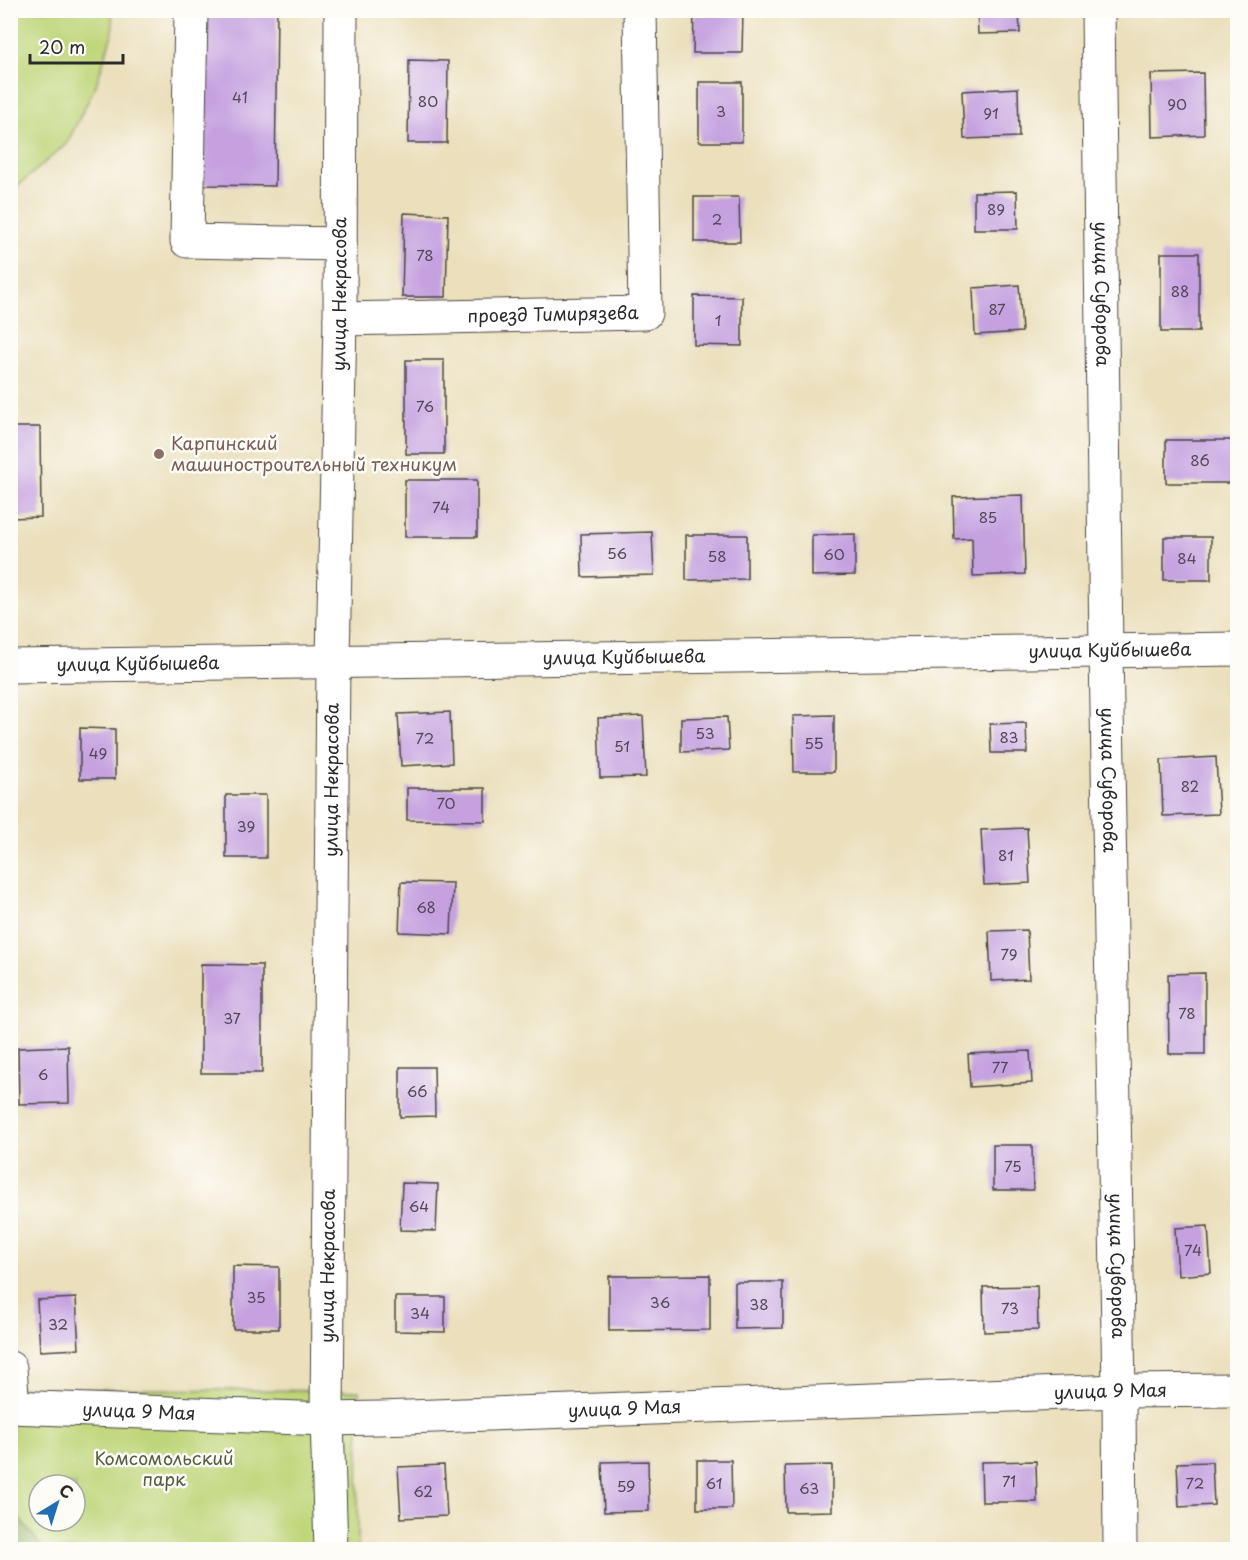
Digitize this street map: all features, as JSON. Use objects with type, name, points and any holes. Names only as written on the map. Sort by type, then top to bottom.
[{"type":"street","points":[[191,10],[187,241],[340,244]]},
{"type":"street","name":"улица Некрасова","points":[[331,1550],[327,1419],[333,661],[340,319],[341,10]]},
{"type":"street","name":"проезд Тимирязева","points":[[340,319],[645,313],[640,10]]},
{"type":"street","name":"улица Суворова","points":[[1098,10],[1120,1550]]},
{"type":"street","name":"улица Куйбышева","points":[[10,666],[1238,649]]},
{"type":"street","points":[[10,1368],[12,1407]]},
{"type":"street","name":"улица 9 Мая","points":[[12,1407],[380,1419],[1119,1391],[1238,1390]]},
{"type":"green space","points":[[11,10],[112,11],[113,31],[96,85],[67,143],[19,185],[11,185]]},
{"type":"green space","name":"Комсомольский парк","points":[[11,1388],[359,1391],[358,1549],[11,1550]]},
{"type":"green space","points":[[10,1509],[27,1528],[27,1533],[31,1533],[44,1549],[11,1549]]},
{"type":"building","points":[[205,10],[277,10],[275,186],[203,185]]},
{"type":"building","points":[[694,10],[743,10],[742,53],[693,53]]},
{"type":"building","points":[[977,10],[1019,10],[1020,33],[978,34]]},
{"type":"building","points":[[409,60],[448,61],[447,143],[408,143]]},
{"type":"building","points":[[1203,73],[1204,135],[1152,137],[1151,74]]},
{"type":"building","points":[[699,82],[742,82],[742,142],[699,142]]},
{"type":"building","points":[[1018,88],[1019,137],[964,139],[962,91]]},
{"type":"building","points":[[1017,191],[1018,229],[974,229],[974,192]]},
{"type":"building","points":[[694,197],[739,197],[740,242],[694,242]]},
{"type":"building","points":[[404,213],[448,215],[446,297],[402,297]]},
{"type":"building","points":[[1161,253],[1199,253],[1199,332],[1161,332]]},
{"type":"building","points":[[1019,285],[1022,332],[975,335],[973,288]]},
{"type":"building","points":[[694,296],[742,297],[742,346],[694,345]]},
{"type":"building","points":[[406,360],[444,360],[444,454],[406,454]]},
{"type":"building","points":[[10,427],[40,427],[41,517],[10,518]]},
{"type":"building","points":[[1166,440],[1234,440],[1234,483],[1166,483]]},
{"type":"building","points":[[405,480],[477,480],[477,537],[405,537]]},
{"type":"building","points":[[1023,495],[1025,574],[973,576],[972,538],[954,539],[953,497]]},
{"type":"building","points":[[652,532],[654,575],[582,577],[581,534]]},
{"type":"building","points":[[855,534],[855,575],[812,576],[812,535]]},
{"type":"building","points":[[686,535],[747,535],[747,579],[686,580]]},
{"type":"building","points":[[1164,537],[1211,537],[1211,580],[1164,580]]},
{"type":"building","points":[[450,712],[452,763],[401,766],[398,714]]},
{"type":"building","points":[[834,715],[834,772],[794,772],[793,716]]},
{"type":"building","points":[[643,716],[646,777],[600,778],[598,718]]},
{"type":"building","points":[[727,717],[729,750],[681,752],[681,718]]},
{"type":"building","points":[[1026,723],[1027,753],[991,753],[990,724]]},
{"type":"building","points":[[80,728],[115,729],[115,779],[80,779]]},
{"type":"building","points":[[1216,757],[1219,814],[1163,816],[1161,760]]},
{"type":"building","points":[[407,788],[485,788],[485,821],[407,820]]},
{"type":"building","points":[[226,795],[266,795],[266,858],[226,858]]},
{"type":"building","points":[[1027,828],[1030,883],[984,885],[981,830]]},
{"type":"building","points":[[401,882],[453,883],[451,934],[399,932]]},
{"type":"building","points":[[1027,930],[1029,979],[991,981],[989,931]]},
{"type":"building","points":[[201,964],[262,965],[262,1073],[201,1073]]},
{"type":"building","points":[[1205,973],[1205,1054],[1169,1054],[1168,974]]},
{"type":"building","points":[[68,1046],[69,1103],[19,1104],[18,1048]]},
{"type":"building","points":[[1030,1051],[1032,1083],[970,1087],[968,1054]]},
{"type":"building","points":[[400,1067],[434,1067],[435,1116],[400,1117]]},
{"type":"building","points":[[993,1145],[1032,1145],[1033,1190],[993,1190]]},
{"type":"building","points":[[402,1183],[438,1184],[436,1231],[400,1230]]},
{"type":"building","points":[[1208,1226],[1211,1273],[1178,1276],[1175,1228]]},
{"type":"building","points":[[233,1266],[279,1267],[279,1329],[233,1329]]},
{"type":"building","points":[[710,1275],[710,1330],[609,1331],[609,1276]]},
{"type":"building","points":[[735,1282],[783,1282],[783,1328],[735,1329]]},
{"type":"building","points":[[1037,1286],[1038,1330],[984,1332],[983,1287]]},
{"type":"building","points":[[395,1297],[445,1297],[445,1332],[395,1331]]},
{"type":"building","points":[[76,1298],[79,1349],[40,1351],[37,1300]]},
{"type":"building","points":[[697,1460],[731,1460],[732,1509],[697,1509]]},
{"type":"building","points":[[648,1461],[649,1511],[604,1512],[602,1462]]},
{"type":"building","points":[[1036,1461],[1037,1502],[982,1502],[981,1462]]},
{"type":"building","points":[[1212,1462],[1214,1505],[1179,1507],[1177,1463]]},
{"type":"building","points":[[444,1465],[447,1516],[401,1518],[398,1467]]},
{"type":"building","points":[[832,1465],[832,1511],[786,1512],[785,1466]]},
{"type":"place","name":"Карпинский машиностроительный техникум","points":[[159,454]]}]
